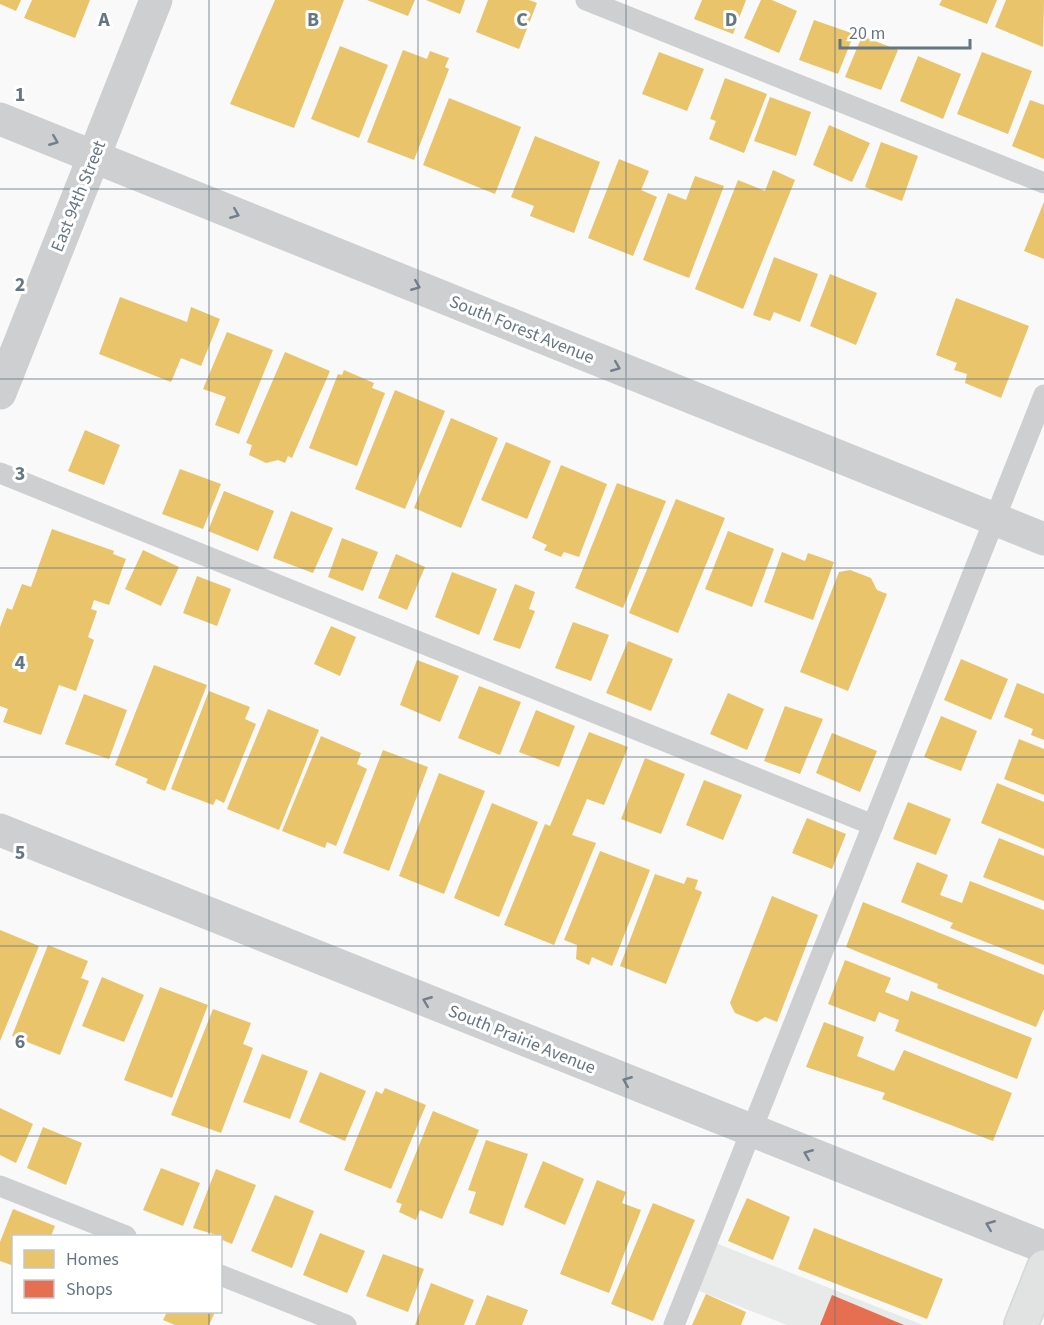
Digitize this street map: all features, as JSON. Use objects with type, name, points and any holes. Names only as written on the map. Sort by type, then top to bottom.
[{"type":"main road","points":[[1021,1325],[1044,1267]]},
{"type":"street","name":"East 94th Street","points":[[0,393],[156,0]]},
{"type":"street","name":"South Forest Avenue","points":[[0,118],[1044,539]]},
{"type":"street","name":"South Prairie Avenue","points":[[0,830],[1044,1247]]},
{"type":"lane","points":[[586,0],[1044,183]]},
{"type":"lane","points":[[674,1325],[1044,396]]},
{"type":"lane","points":[[0,472],[873,825]]},
{"type":"lane","points":[[0,1186],[123,1235]]},
{"type":"lane","points":[[222,1276],[346,1325]]},
{"type":"shaded area","points":[[708,1240],[923,1325],[787,1325],[689,1287]]},
{"type":"building: Homes","points":[[0,0],[21,0],[16,11],[0,4]]},
{"type":"building: Homes","points":[[32,0],[90,0],[75,38],[24,18]]},
{"type":"building: Homes","points":[[275,0],[344,0],[294,128],[230,104]]},
{"type":"building: Homes","points":[[367,0],[415,0],[408,16]]},
{"type":"building: Homes","points":[[426,0],[465,0],[460,14]]},
{"type":"building: Homes","points":[[488,0],[529,0],[537,3],[519,49],[476,32]]},
{"type":"building: Homes","points":[[702,0],[746,0],[733,34],[694,19]]},
{"type":"building: Homes","points":[[761,0],[772,0],[797,11],[779,53],[744,38]]},
{"type":"building: Homes","points":[[942,0],[997,0],[987,24],[939,5]]},
{"type":"building: Homes","points":[[1006,0],[1044,0],[1043,47],[995,27]]},
{"type":"building: Homes","points":[[814,20],[854,34],[838,74],[799,60]]},
{"type":"building: Homes","points":[[862,36],[898,50],[881,90],[845,77]]},
{"type":"building: Homes","points":[[340,46],[388,65],[359,138],[311,119]]},
{"type":"building: Homes","points":[[403,50],[427,59],[430,51],[449,58],[445,67],[449,69],[414,160],[367,142]]},
{"type":"building: Homes","points":[[659,52],[704,69],[687,111],[642,94]]},
{"type":"building: Homes","points":[[982,52],[1032,71],[1008,134],[957,114]]},
{"type":"building: Homes","points":[[918,56],[961,74],[943,119],[900,101]]},
{"type":"building: Homes","points":[[725,78],[767,94],[744,153],[709,139],[716,121],[710,119]]},
{"type":"building: Homes","points":[[770,97],[811,112],[796,156],[754,141]]},
{"type":"building: Homes","points":[[449,98],[521,127],[495,194],[423,165]]},
{"type":"building: Homes","points":[[1030,100],[1044,105],[1044,159],[1012,146]]},
{"type":"building: Homes","points":[[829,125],[870,143],[852,182],[813,165]]},
{"type":"building: Homes","points":[[535,136],[600,162],[574,233],[530,216],[534,206],[511,197]]},
{"type":"building: Homes","points":[[881,142],[918,156],[902,201],[865,187]]},
{"type":"building: Homes","points":[[619,159],[649,171],[641,190],[657,197],[633,256],[588,238]]},
{"type":"building: Homes","points":[[773,170],[795,180],[743,309],[695,289],[738,180],[765,191]]},
{"type":"building: Homes","points":[[695,176],[724,186],[689,278],[643,260],[668,193],[686,200]]},
{"type":"building: Homes","points":[[1044,202],[1044,259],[1024,251]]},
{"type":"building: Homes","points":[[774,257],[818,274],[800,322],[774,312],[770,321],[753,315]]},
{"type":"building: Homes","points":[[830,274],[877,293],[856,345],[810,326]]},
{"type":"building: Homes","points":[[120,297],[187,322],[191,307],[220,319],[201,366],[181,358],[171,382],[99,354]]},
{"type":"building: Homes","points":[[956,298],[1029,326],[1001,398],[965,383],[967,374],[954,370],[957,363],[936,355]]},
{"type":"building: Homes","points":[[227,332],[273,350],[239,434],[215,425],[226,397],[203,389]]},
{"type":"building: Homes","points":[[285,352],[330,371],[292,458],[288,456],[285,463],[278,460],[266,463],[249,455],[252,445],[246,443]]},
{"type":"building: Homes","points":[[344,370],[374,383],[372,388],[385,393],[357,466],[309,448],[338,374],[342,375]]},
{"type":"building: Homes","points":[[395,390],[445,411],[405,509],[355,489]]},
{"type":"building: Homes","points":[[451,418],[498,438],[461,528],[414,508]]},
{"type":"building: Homes","points":[[85,430],[120,445],[104,485],[68,471]]},
{"type":"building: Homes","points":[[506,442],[551,461],[527,519],[481,500]]},
{"type":"building: Homes","points":[[561,465],[607,484],[579,557],[564,552],[561,557],[544,550],[547,545],[532,538]]},
{"type":"building: Homes","points":[[180,469],[221,484],[203,529],[162,514]]},
{"type":"building: Homes","points":[[617,483],[666,501],[623,608],[575,588]]},
{"type":"building: Homes","points":[[224,491],[274,511],[258,551],[208,531]]},
{"type":"building: Homes","points":[[676,499],[725,518],[678,633],[629,613]]},
{"type":"building: Homes","points":[[291,511],[333,528],[313,573],[273,558]]},
{"type":"building: Homes","points":[[52,529],[114,551],[113,554],[126,559],[109,605],[94,600],[91,609],[97,611],[88,637],[94,640],[76,691],[59,685],[41,735],[3,722],[8,709],[0,706],[0,627],[7,608],[12,610],[22,584],[31,587]]},
{"type":"building: Homes","points":[[728,531],[774,549],[752,607],[705,589]]},
{"type":"building: Homes","points":[[342,538],[378,552],[363,591],[328,577]]},
{"type":"building: Homes","points":[[143,550],[179,567],[161,606],[125,589]]},
{"type":"building: Homes","points":[[782,552],[805,561],[808,553],[834,562],[813,620],[764,602]]},
{"type":"building: Homes","points":[[396,554],[425,567],[407,610],[378,598]]},
{"type":"building: Homes","points":[[850,570],[871,578],[877,590],[887,594],[848,691],[800,672],[839,572]]},
{"type":"building: Homes","points":[[452,572],[497,589],[479,635],[435,617]]},
{"type":"building: Homes","points":[[197,576],[231,589],[217,626],[183,613]]},
{"type":"building: Homes","points":[[515,584],[535,592],[529,609],[535,611],[520,649],[493,640]]},
{"type":"building: Homes","points":[[573,622],[609,635],[591,681],[555,668]]},
{"type":"building: Homes","points":[[331,626],[356,637],[340,676],[314,664]]},
{"type":"building: Homes","points":[[628,641],[673,659],[651,711],[606,693]]},
{"type":"building: Homes","points":[[961,659],[1008,679],[991,720],[944,700]]},
{"type":"building: Homes","points":[[417,660],[459,676],[440,722],[400,705]]},
{"type":"building: Homes","points":[[154,665],[207,685],[165,791],[146,783],[148,779],[115,765]]},
{"type":"building: Homes","points":[[1017,683],[1044,694],[1044,740],[1031,735],[1033,729],[1004,717]]},
{"type":"building: Homes","points":[[479,686],[521,702],[500,755],[458,738]]},
{"type":"building: Homes","points":[[209,691],[250,707],[245,719],[256,724],[224,803],[216,799],[213,805],[171,789]]},
{"type":"building: Homes","points":[[728,693],[764,709],[747,750],[710,734]]},
{"type":"building: Homes","points":[[84,694],[127,710],[109,759],[65,744]]},
{"type":"building: Homes","points":[[785,706],[823,719],[800,774],[764,761]]},
{"type":"building: Homes","points":[[268,709],[319,730],[279,830],[227,809]]},
{"type":"building: Homes","points":[[536,710],[575,726],[559,767],[519,752]]},
{"type":"building: Homes","points":[[941,716],[977,731],[961,771],[924,757]]},
{"type":"building: Homes","points":[[589,732],[628,747],[604,805],[587,799],[572,835],[596,843],[554,945],[504,925],[545,824],[550,826]]},
{"type":"building: Homes","points":[[832,733],[877,751],[860,792],[816,773]]},
{"type":"building: Homes","points":[[321,736],[361,753],[357,764],[367,769],[336,846],[327,842],[325,848],[282,831]]},
{"type":"building: Homes","points":[[1019,739],[1044,749],[1044,795],[1004,779]]},
{"type":"building: Homes","points":[[383,750],[428,767],[389,871],[343,853]]},
{"type":"building: Homes","points":[[645,758],[685,774],[661,834],[621,819]]},
{"type":"building: Homes","points":[[439,773],[485,791],[444,894],[399,876]]},
{"type":"building: Homes","points":[[704,780],[742,795],[723,840],[686,825]]},
{"type":"building: Homes","points":[[997,783],[1044,802],[1044,849],[981,823]]},
{"type":"building: Homes","points":[[908,802],[951,819],[936,855],[893,839]]},
{"type":"building: Homes","points":[[492,803],[538,822],[499,917],[454,898]]},
{"type":"building: Homes","points":[[807,818],[846,834],[832,869],[792,853]]},
{"type":"building: Homes","points":[[999,838],[1044,856],[1044,901],[983,877]]},
{"type":"building: Homes","points":[[600,851],[650,870],[612,966],[592,957],[589,965],[576,959],[577,945],[564,940]]},
{"type":"building: Homes","points":[[917,862],[948,875],[940,895],[962,903],[970,881],[1044,910],[1044,965],[950,928],[953,923],[901,902]]},
{"type":"building: Homes","points":[[655,874],[684,884],[687,877],[698,880],[695,889],[702,892],[666,984],[620,966]]},
{"type":"building: Homes","points":[[772,896],[818,915],[777,1022],[765,1017],[757,1022],[735,1013],[730,1003]]},
{"type":"building: Homes","points":[[863,902],[1044,975],[1044,1009],[1036,1027],[937,988],[938,984],[846,947]]},
{"type":"building: Homes","points":[[0,930],[39,946],[0,1041]]},
{"type":"building: Homes","points":[[48,945],[88,961],[81,978],[89,981],[60,1055],[12,1036]]},
{"type":"building: Homes","points":[[845,960],[891,978],[885,992],[908,1001],[911,991],[1032,1038],[1017,1079],[895,1031],[899,1020],[879,1012],[875,1022],[828,1004]]},
{"type":"building: Homes","points":[[102,977],[144,995],[124,1042],[82,1026]]},
{"type":"building: Homes","points":[[160,987],[208,1005],[172,1098],[124,1080]]},
{"type":"building: Homes","points":[[213,1009],[251,1023],[243,1044],[253,1048],[221,1133],[171,1115]]},
{"type":"building: Homes","points":[[824,1022],[864,1037],[857,1056],[894,1071],[904,1050],[1012,1093],[993,1141],[882,1099],[885,1093],[806,1067]]},
{"type":"building: Homes","points":[[262,1054],[308,1071],[290,1119],[243,1102]]},
{"type":"building: Homes","points":[[320,1072],[366,1091],[345,1141],[299,1122]]},
{"type":"building: Homes","points":[[385,1088],[426,1105],[391,1189],[344,1170],[376,1091],[382,1094]]},
{"type":"building: Homes","points":[[0,1108],[33,1124],[16,1163],[0,1155]]},
{"type":"building: Homes","points":[[433,1111],[479,1130],[442,1219],[420,1210],[416,1220],[399,1212],[402,1204],[396,1202]]},
{"type":"building: Homes","points":[[43,1127],[82,1143],[66,1185],[27,1168]]},
{"type":"building: Homes","points":[[486,1140],[528,1154],[503,1226],[469,1213],[476,1192],[468,1190]]},
{"type":"building: Homes","points":[[543,1161],[584,1179],[565,1225],[524,1207]]},
{"type":"building: Homes","points":[[161,1168],[200,1183],[183,1226],[143,1210]]},
{"type":"building: Homes","points":[[216,1169],[256,1185],[232,1244],[222,1240],[222,1235],[193,1228]]},
{"type":"building: Homes","points":[[597,1180],[626,1192],[622,1203],[641,1210],[609,1293],[560,1274]]},
{"type":"building: Homes","points":[[275,1195],[314,1211],[292,1268],[251,1251]]},
{"type":"building: Homes","points":[[747,1198],[790,1217],[773,1260],[728,1241]]},
{"type":"building: Homes","points":[[653,1203],[695,1220],[653,1321],[611,1304]]},
{"type":"building: Homes","points":[[13,1209],[55,1226],[51,1235],[12,1235],[12,1265],[0,1261],[0,1242]]},
{"type":"building: Homes","points":[[814,1228],[943,1279],[927,1319],[798,1269]]},
{"type":"building: Homes","points":[[320,1233],[365,1251],[347,1293],[303,1275]]},
{"type":"building: Homes","points":[[383,1254],[424,1269],[408,1312],[366,1296]]},
{"type":"building: Homes","points":[[431,1283],[474,1300],[464,1325],[415,1325]]},
{"type":"building: Homes","points":[[706,1294],[746,1312],[741,1325],[692,1325]]},
{"type":"building: Homes","points":[[487,1295],[528,1310],[522,1325],[475,1325]]},
{"type":"building: Homes","points":[[166,1313],[215,1313],[209,1325],[175,1325],[163,1320]]},
{"type":"building: Shops","points":[[832,1295],[904,1325],[820,1325]]}]
